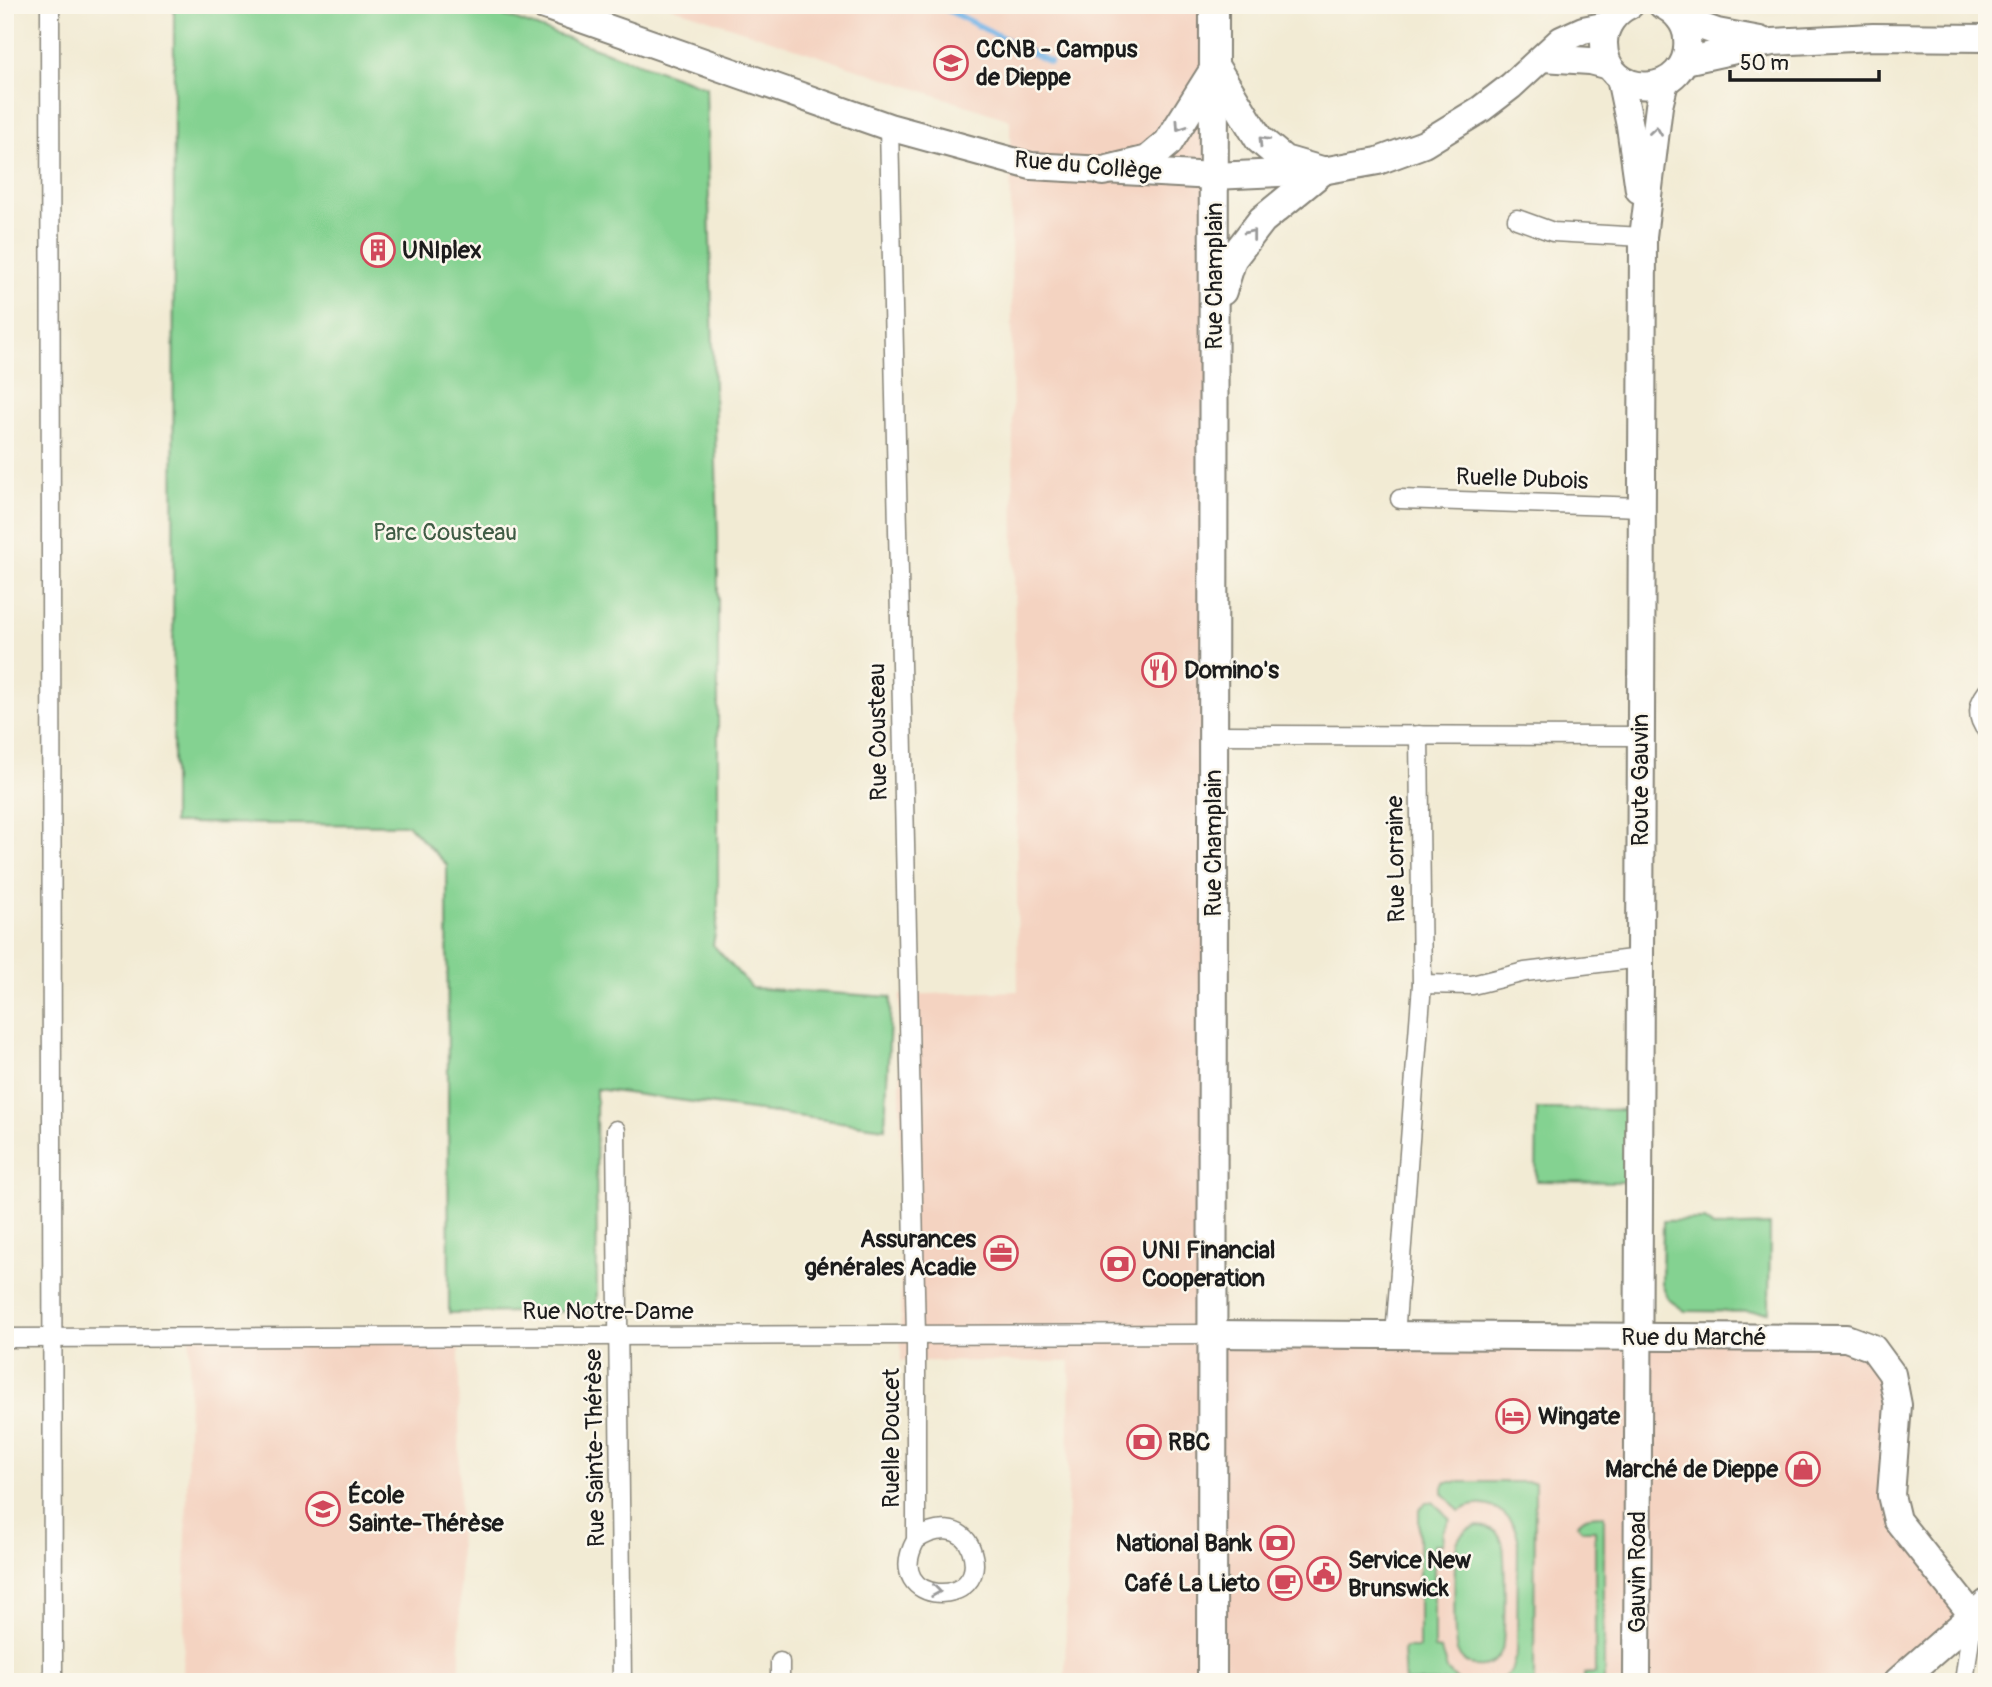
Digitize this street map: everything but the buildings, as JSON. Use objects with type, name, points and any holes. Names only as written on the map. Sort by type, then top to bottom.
[{"type":"main road","name":"Rue Champlain","points":[[1212,1682],[1214,5]]},
{"type":"main road","points":[[1103,171],[1148,160],[1168,143],[1215,67],[1259,139],[1284,160],[1322,171]]},
{"type":"main road","points":[[1214,317],[1232,259],[1262,220],[1322,171]]},
{"type":"main road","points":[[1898,1682],[1980,1610]]},
{"type":"street","points":[[50,5],[53,1682]]},
{"type":"street","name":"Rue du Collège","points":[[542,5],[889,127],[1031,166],[1214,176],[1322,171],[1378,161],[1424,144],[1481,109],[1561,40],[1621,11]]},
{"type":"street","points":[[1669,9],[1717,32],[1772,42]]},
{"type":"street","points":[[1543,58],[1590,61],[1642,86],[1665,82],[1685,61],[1688,47],[1686,32],[1669,9]]},
{"type":"street","name":"Route Gauvin","points":[[1621,11],[1604,39],[1604,53],[1615,72],[1630,126],[1643,230]]},
{"type":"street","points":[[1685,61],[1772,42],[1873,37],[1987,38]]},
{"type":"street","name":"Route Gauvin","points":[[1638,1337],[1643,230],[1659,106],[1665,82]]},
{"type":"street","name":"Rue Cousteau","points":[[889,127],[916,1335]]},
{"type":"street","points":[[1517,219],[1553,232],[1643,230]]},
{"type":"street","name":"Ruelle Dubois","points":[[1400,499],[1642,507]]},
{"type":"street","points":[[1987,692],[1980,701],[1978,711],[1987,731]]},
{"type":"street","points":[[1213,734],[1641,736]]},
{"type":"street","name":"Rue Lorraine","points":[[1395,1336],[1422,984],[1419,734]]},
{"type":"street","points":[[1422,984],[1472,985],[1525,972],[1640,958]]},
{"type":"street","name":"Rue Sainte-Thérèse","points":[[616,1130],[622,1682]]},
{"type":"street","name":"Rue Notre-Dame","points":[[5,1338],[1211,1334]]},
{"type":"street","name":"Rue du Marché","points":[[1211,1334],[1846,1338],[1873,1348],[1892,1374],[1898,1405],[1891,1495],[1897,1520],[1980,1610]]},
{"type":"street","name":"Ruelle Doucet","points":[[916,1335],[916,1540]]},
{"type":"street","name":"Gauvin Road","points":[[1636,1682],[1638,1337]]},
{"type":"street","points":[[1964,1682],[1980,1610]]},
{"type":"street","points":[[780,1662],[780,1682]]},
{"type":"shaded area","points":[[666,5],[1213,5],[1211,1334],[1833,1338],[1892,1374],[1891,1495],[1973,1616],[1898,1682],[1065,1682],[1070,1362],[901,1361],[900,995],[1018,991],[1010,120]]},
{"type":"shaded area","name":"École Sainte-Thérèse","points":[[190,1336],[459,1336],[460,1682],[183,1682]]},
{"type":"green space","name":"Parc Cousteau","points":[[174,5],[474,5],[706,87],[718,538],[718,917],[713,945],[752,988],[891,997],[885,1128],[596,1089],[597,1311],[449,1313],[447,865],[408,825],[173,823]]},
{"type":"green space","points":[[1537,1109],[1627,1110],[1626,1182],[1536,1181]]},
{"type":"green space","points":[[1705,1220],[1713,1227],[1770,1225],[1769,1312],[1685,1311],[1668,1299],[1662,1283],[1663,1221]]},
{"type":"green space","points":[[1446,1482],[1535,1482],[1534,1682],[1499,1682],[1511,1671],[1517,1652],[1518,1538],[1515,1528],[1496,1508],[1478,1505],[1459,1511],[1443,1493]]},
{"type":"green space","points":[[1433,1502],[1450,1519],[1443,1531],[1442,1544],[1434,1544],[1434,1649],[1441,1650],[1447,1670],[1459,1682],[1405,1682],[1403,1651],[1405,1648],[1419,1648],[1419,1509],[1426,1503]]},
{"type":"green space","points":[[1604,1515],[1604,1682],[1584,1682],[1584,1674],[1595,1673],[1595,1530],[1582,1530],[1578,1525],[1586,1517]]},
{"type":"green space","points":[[1476,1526],[1498,1534],[1502,1542],[1505,1577],[1502,1650],[1491,1663],[1474,1666],[1461,1658],[1457,1651],[1454,1615],[1457,1543],[1464,1532]]},
{"type":"waterway","points":[[938,5],[1050,62]]},
{"type":"place","name":"CCNB - Campus de Dieppe","points":[[951,63]]},
{"type":"place","name":"UNIplex","points":[[378,250]]},
{"type":"place","name":"Domino's","points":[[1159,670]]},
{"type":"place","name":"Assurances générales Acadie","points":[[1001,1253]]},
{"type":"place","name":"UNI Financial Cooperation","points":[[1118,1264]]},
{"type":"place","name":"Wingate","points":[[1513,1416]]},
{"type":"place","name":"RBC","points":[[1144,1442]]},
{"type":"place","name":"Marché de Dieppe","points":[[1803,1469]]},
{"type":"place","name":"École Sainte-Thérèse","points":[[323,1509]]},
{"type":"place","name":"National Bank","points":[[1277,1543]]},
{"type":"place","name":"Service New Brunswick","points":[[1324,1574]]},
{"type":"place","name":"Café La Lieto","points":[[1285,1583]]}]
